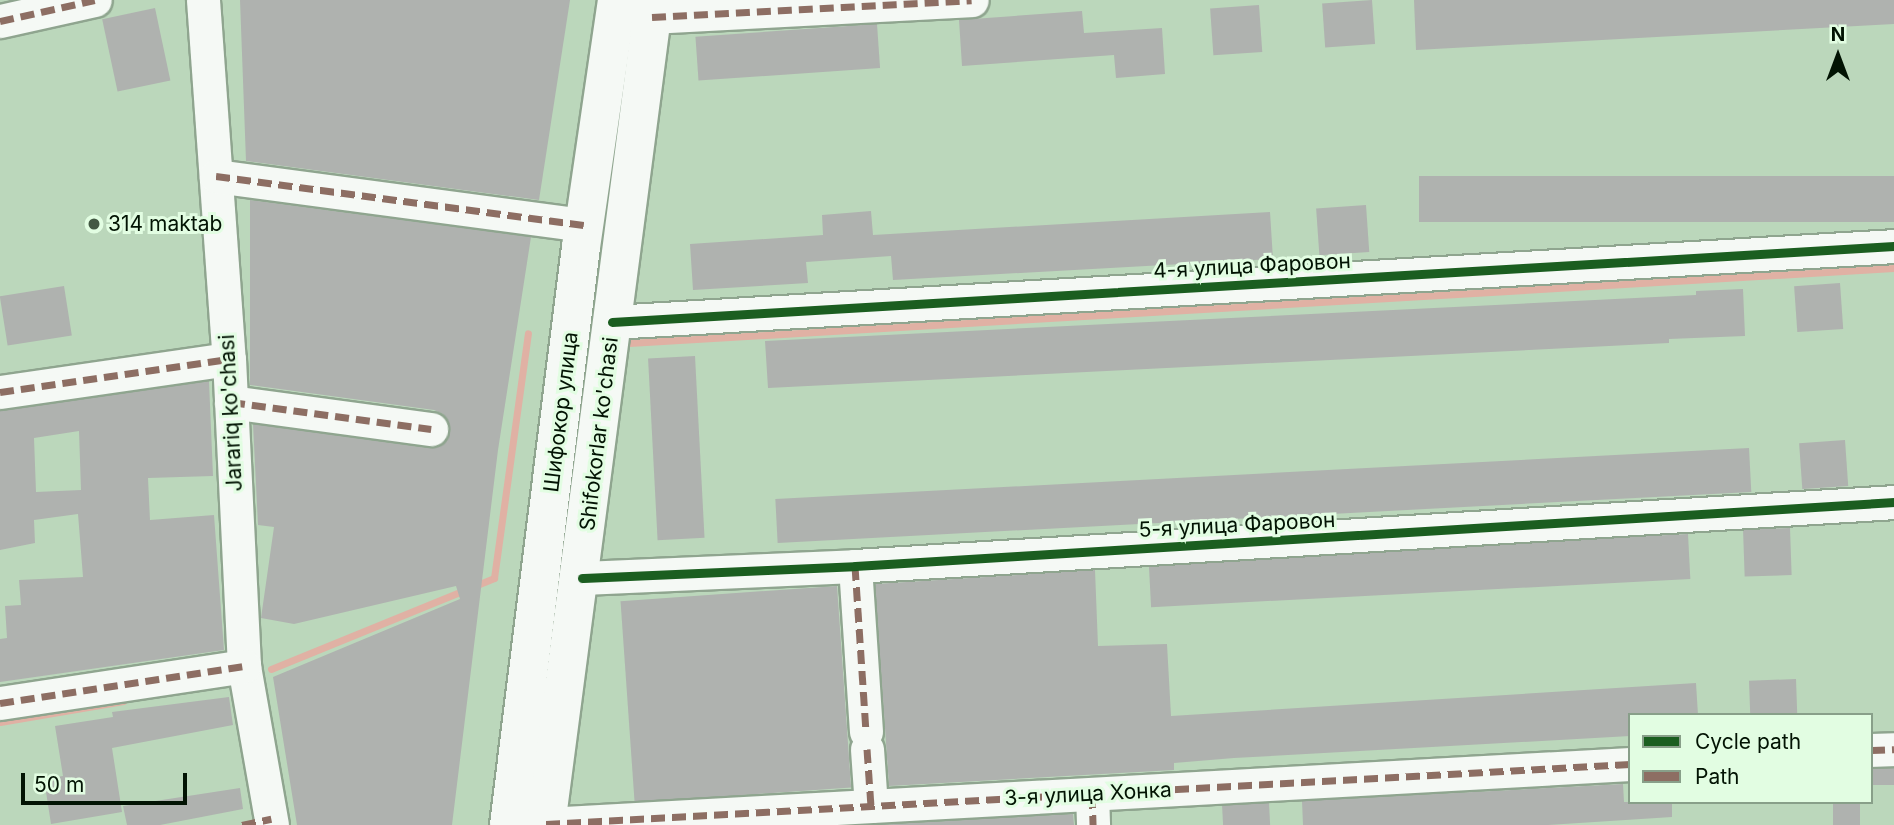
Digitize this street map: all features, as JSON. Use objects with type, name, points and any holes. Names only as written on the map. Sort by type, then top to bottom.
[{"type":"main road","name":"Шифокор улица","points":[[509,825],[582,236],[617,0]]},
{"type":"main road","name":"Shifokorlar ko'chasi","points":[[546,825],[582,578],[653,9]]},
{"type":"main road","points":[[582,236],[621,253]]},
{"type":"street","points":[[0,21],[95,0]]},
{"type":"street","name":"Jarariq ko'chasi","points":[[203,0],[229,359],[244,666],[262,823]]},
{"type":"street","points":[[653,9],[972,0]]},
{"type":"street","points":[[216,176],[582,236]]},
{"type":"street","name":"4-я улица Фаровон","points":[[612,322],[1894,246]]},
{"type":"street","points":[[0,392],[229,359]]},
{"type":"street","points":[[231,402],[431,429]]},
{"type":"street","name":"5-я улица Фаровон","points":[[582,578],[855,565],[1894,502]]},
{"type":"street","points":[[855,565],[871,806]]},
{"type":"street","points":[[0,703],[244,666]]},
{"type":"street","points":[[1873,750],[1894,749]]},
{"type":"street","name":"3-я улица Хонка","points":[[546,825],[871,806],[1092,809],[1628,764]]},
{"type":"building","points":[[240,0],[570,0],[539,200],[246,161]]},
{"type":"building","points":[[1372,0],[1375,44],[1325,47],[1322,3]]},
{"type":"building","points":[[1414,0],[1894,0],[1894,24],[1416,50]]},
{"type":"building","points":[[1259,5],[1262,52],[1213,55],[1210,8]]},
{"type":"building","points":[[155,8],[170,80],[118,92],[102,19]]},
{"type":"building","points":[[1082,11],[1084,33],[1162,28],[1165,74],[1116,78],[1114,55],[962,66],[959,20]]},
{"type":"building","points":[[877,24],[880,68],[699,81],[695,37]]},
{"type":"building","points":[[1419,176],[1894,176],[1894,222],[1419,222]]},
{"type":"building","points":[[250,200],[531,237],[498,450],[452,825],[297,825],[273,677],[460,599],[456,586],[294,624],[261,618],[274,527],[258,525],[253,424],[428,448],[446,441],[450,431],[443,414],[434,410],[250,385]]},
{"type":"building","points":[[1366,205],[1369,252],[1319,255],[1316,208]]},
{"type":"building","points":[[871,211],[873,235],[1270,212],[1273,259],[893,280],[891,256],[806,262],[808,283],[693,290],[690,244],[823,235],[822,215]]},
{"type":"building","points":[[1840,283],[1843,329],[1797,332],[1794,286]]},
{"type":"building","points":[[64,286],[72,335],[8,346],[0,296]]},
{"type":"building","points":[[1743,289],[1745,336],[1669,339],[1669,343],[768,388],[765,341],[1696,295],[1696,291]]},
{"type":"building","points":[[695,356],[705,538],[658,540],[648,358]]},
{"type":"building","points":[[209,381],[213,476],[148,478],[150,520],[214,515],[224,650],[0,682],[0,639],[7,638],[5,606],[21,605],[19,580],[83,577],[78,514],[34,520],[35,543],[0,550],[0,411]],"holes":[[[79,431],[81,490],[36,492],[34,438]]]},
{"type":"building","points":[[1845,440],[1848,486],[1802,489],[1799,443]]},
{"type":"building","points":[[1749,448],[1751,492],[778,543],[775,499]]},
{"type":"building","points":[[1790,528],[1792,575],[1745,577],[1743,530]]},
{"type":"building","points":[[1688,534],[1690,579],[1151,607],[1149,562]]},
{"type":"building","points":[[1095,570],[1098,646],[1167,644],[1171,716],[1696,683],[1698,713],[1628,713],[1628,736],[1234,758],[1174,763],[1174,770],[889,786],[875,584]]},
{"type":"building","points":[[837,586],[851,788],[635,803],[621,601]]},
{"type":"building","points":[[1796,679],[1797,713],[1750,713],[1749,681]]},
{"type":"building","points":[[229,697],[233,725],[112,748],[122,812],[51,824],[44,779],[63,776],[55,726],[113,717],[112,712]]},
{"type":"building","points":[[1873,768],[1894,768],[1894,785],[1873,785]]},
{"type":"building","points":[[1623,784],[1624,802],[1672,804],[1672,817],[1548,825],[1303,825],[1302,801]]},
{"type":"building","points":[[240,788],[243,809],[160,825],[127,825],[123,806]]},
{"type":"building","points":[[1269,803],[1270,825],[1223,825],[1222,805]]},
{"type":"building","points":[[1833,804],[1860,804],[1860,825],[1833,825]]},
{"type":"building","points":[[1073,814],[1074,825],[876,825]]},
{"type":"waterway","points":[[629,343],[1894,268]]},
{"type":"waterway","points":[[271,669],[494,578],[528,333]]},
{"type":"waterway","points":[[0,722],[123,701]]},
{"type":"marked path","points":[[0,21],[95,0]]},
{"type":"marked path","points":[[652,17],[972,0]]},
{"type":"marked path","points":[[216,176],[584,225]]},
{"type":"marked path","points":[[0,392],[229,359]]},
{"type":"marked path","points":[[231,402],[431,429]]},
{"type":"marked path","points":[[855,566],[866,732]]},
{"type":"marked path","points":[[0,703],[244,666]]},
{"type":"marked path","points":[[867,749],[871,806]]},
{"type":"marked path","points":[[1873,750],[1894,749]]},
{"type":"marked path","points":[[546,824],[1628,764]]},
{"type":"marked path","points":[[1092,794],[1093,825]]},
{"type":"marked path","points":[[242,825],[271,819]]},
{"type":"cycle path","points":[[612,322],[1894,246]]},
{"type":"cycle path","points":[[582,578],[855,566],[1894,502]]},
{"type":"place","name":"314 maktab","points":[[94,224]]}]
